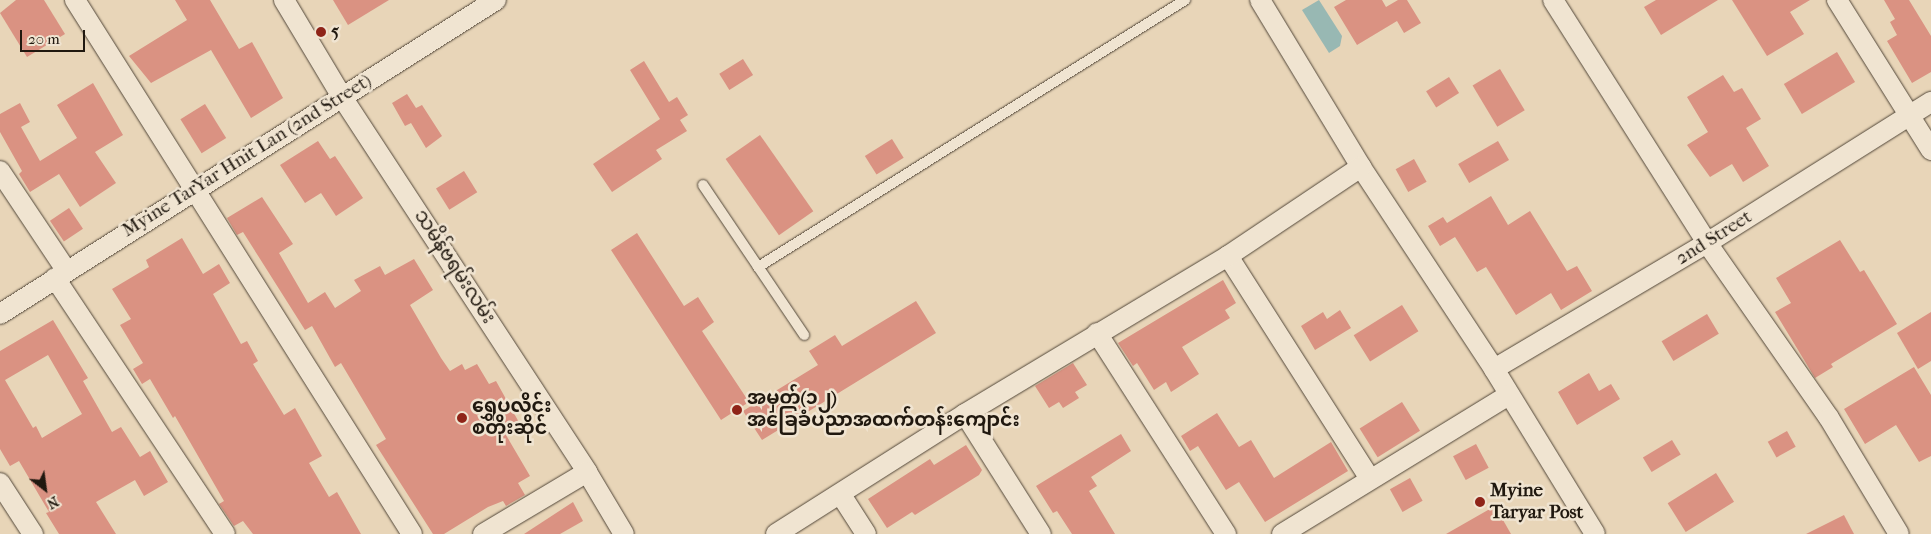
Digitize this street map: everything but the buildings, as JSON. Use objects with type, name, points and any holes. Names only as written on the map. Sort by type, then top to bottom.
[{"type":"street","points":[[75,0],[193,190],[412,534]]},
{"type":"street","name":"သမိန်ဗရမ်းလမ်း","points":[[284,0],[342,97],[587,472],[624,534]]},
{"type":"street","name":"Myine TarYar Hnit Lan (2nd Street)","points":[[0,314],[193,190],[496,0]]},
{"type":"street","points":[[1260,0],[1361,166],[1494,369],[1595,534]]},
{"type":"street","points":[[1553,0],[1707,243],[1829,418],[1899,534]]},
{"type":"street","points":[[1837,0],[1931,150]]},
{"type":"street","name":"2nd Street","points":[[1494,369],[1707,243],[1931,102]]},
{"type":"street","points":[[776,534],[841,495],[965,414],[1228,256],[1361,166]]},
{"type":"street","points":[[0,171],[61,274],[225,534]]},
{"type":"street","points":[[1228,256],[1370,479]]},
{"type":"street","points":[[1097,333],[1226,534]]},
{"type":"street","points":[[1282,534],[1509,395]]},
{"type":"street","points":[[965,414],[1041,534]]},
{"type":"street","points":[[483,534],[587,472]]},
{"type":"street","points":[[0,482],[33,534]]},
{"type":"street","points":[[841,495],[866,534]]},
{"type":"lane","points":[[758,266],[1185,0]]},
{"type":"lane","points":[[704,185],[804,335]]},
{"type":"water","points":[[1319,0],[1342,36],[1340,46],[1329,53],[1302,10]]},
{"type":"place","name":"5","points":[[321,32]]},
{"type":"place","name":"အမှတ်(၁၂) အခြေခံပညာအထက်တန်းကျောင်း","points":[[737,410]]},
{"type":"place","name":"ရွှေပလိုင်း စတိုးဆိုင်","points":[[462,418]]},
{"type":"place","name":"Myine Taryar Post","points":[[1480,502]]}]
